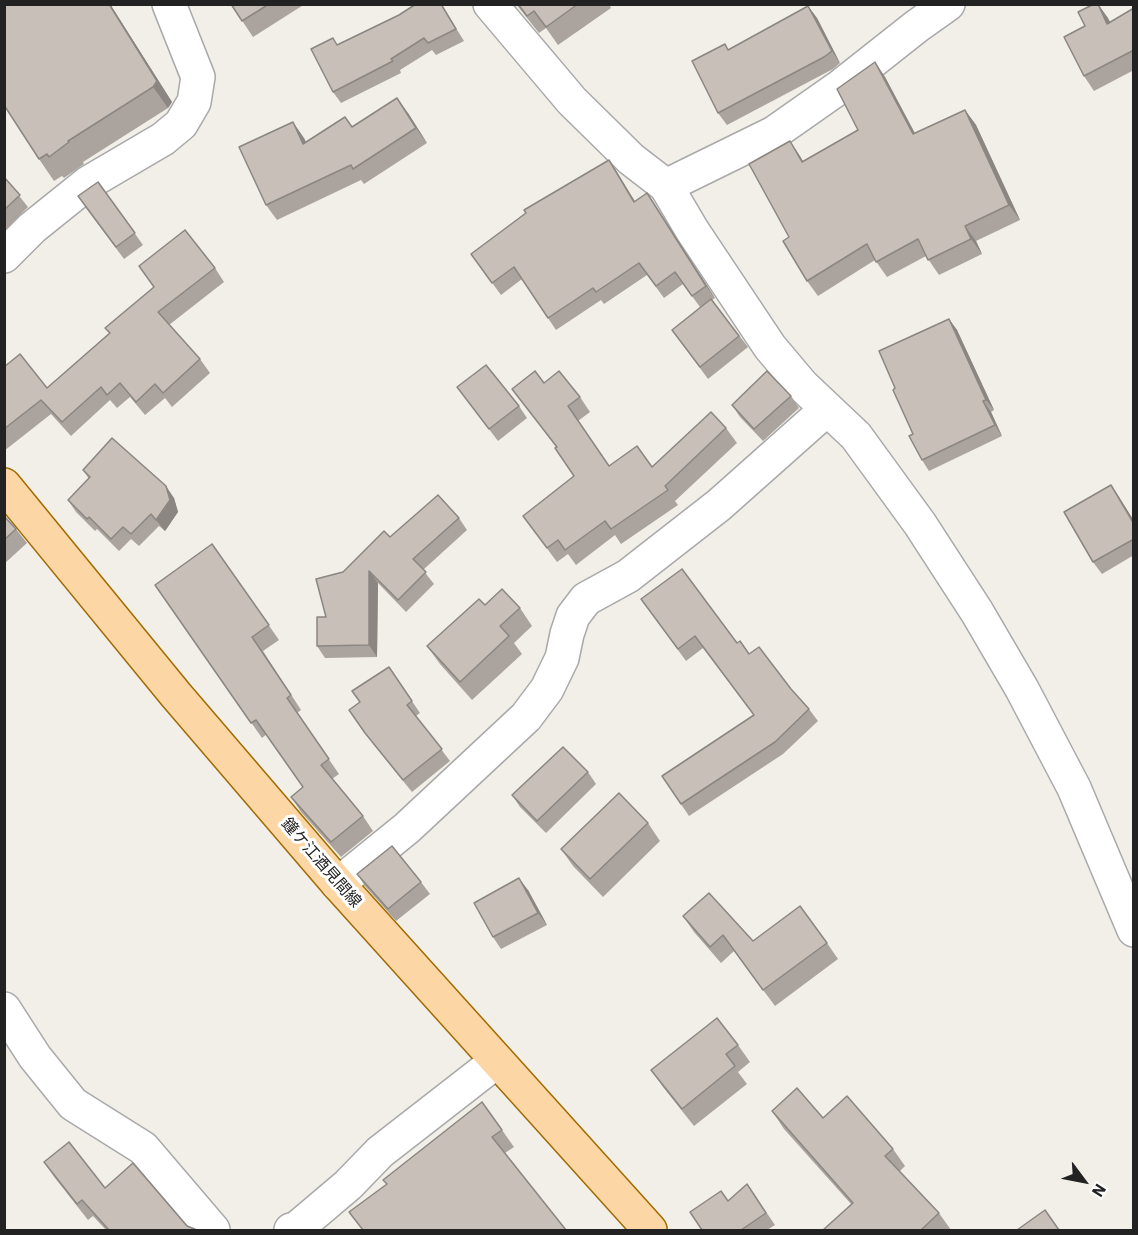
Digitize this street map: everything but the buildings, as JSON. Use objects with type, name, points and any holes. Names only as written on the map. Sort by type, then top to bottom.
[{"type":"main road","name":"鐘ケ江酒見間線","points":[[4,485],[176,695],[338,884],[650,1230]]},
{"type":"street","points":[[4,256],[32,228],[88,183],[163,139],[181,124],[194,102],[198,77],[169,4]]},
{"type":"street","points":[[490,4],[572,101],[631,159],[666,186],[692,230],[770,347],[802,385],[856,436],[920,524],[1022,688],[1074,788],[1134,930]]},
{"type":"street","points":[[666,186],[774,133],[841,86],[948,4]]},
{"type":"street","points":[[338,884],[407,828],[526,717],[547,689],[562,658],[573,616],[586,599],[628,576],[719,505],[827,409]]},
{"type":"street","points":[[4,1009],[35,1058],[73,1104],[143,1148],[213,1230]]},
{"type":"street","points":[[294,1230],[327,1204],[380,1152],[497,1060]]}]
